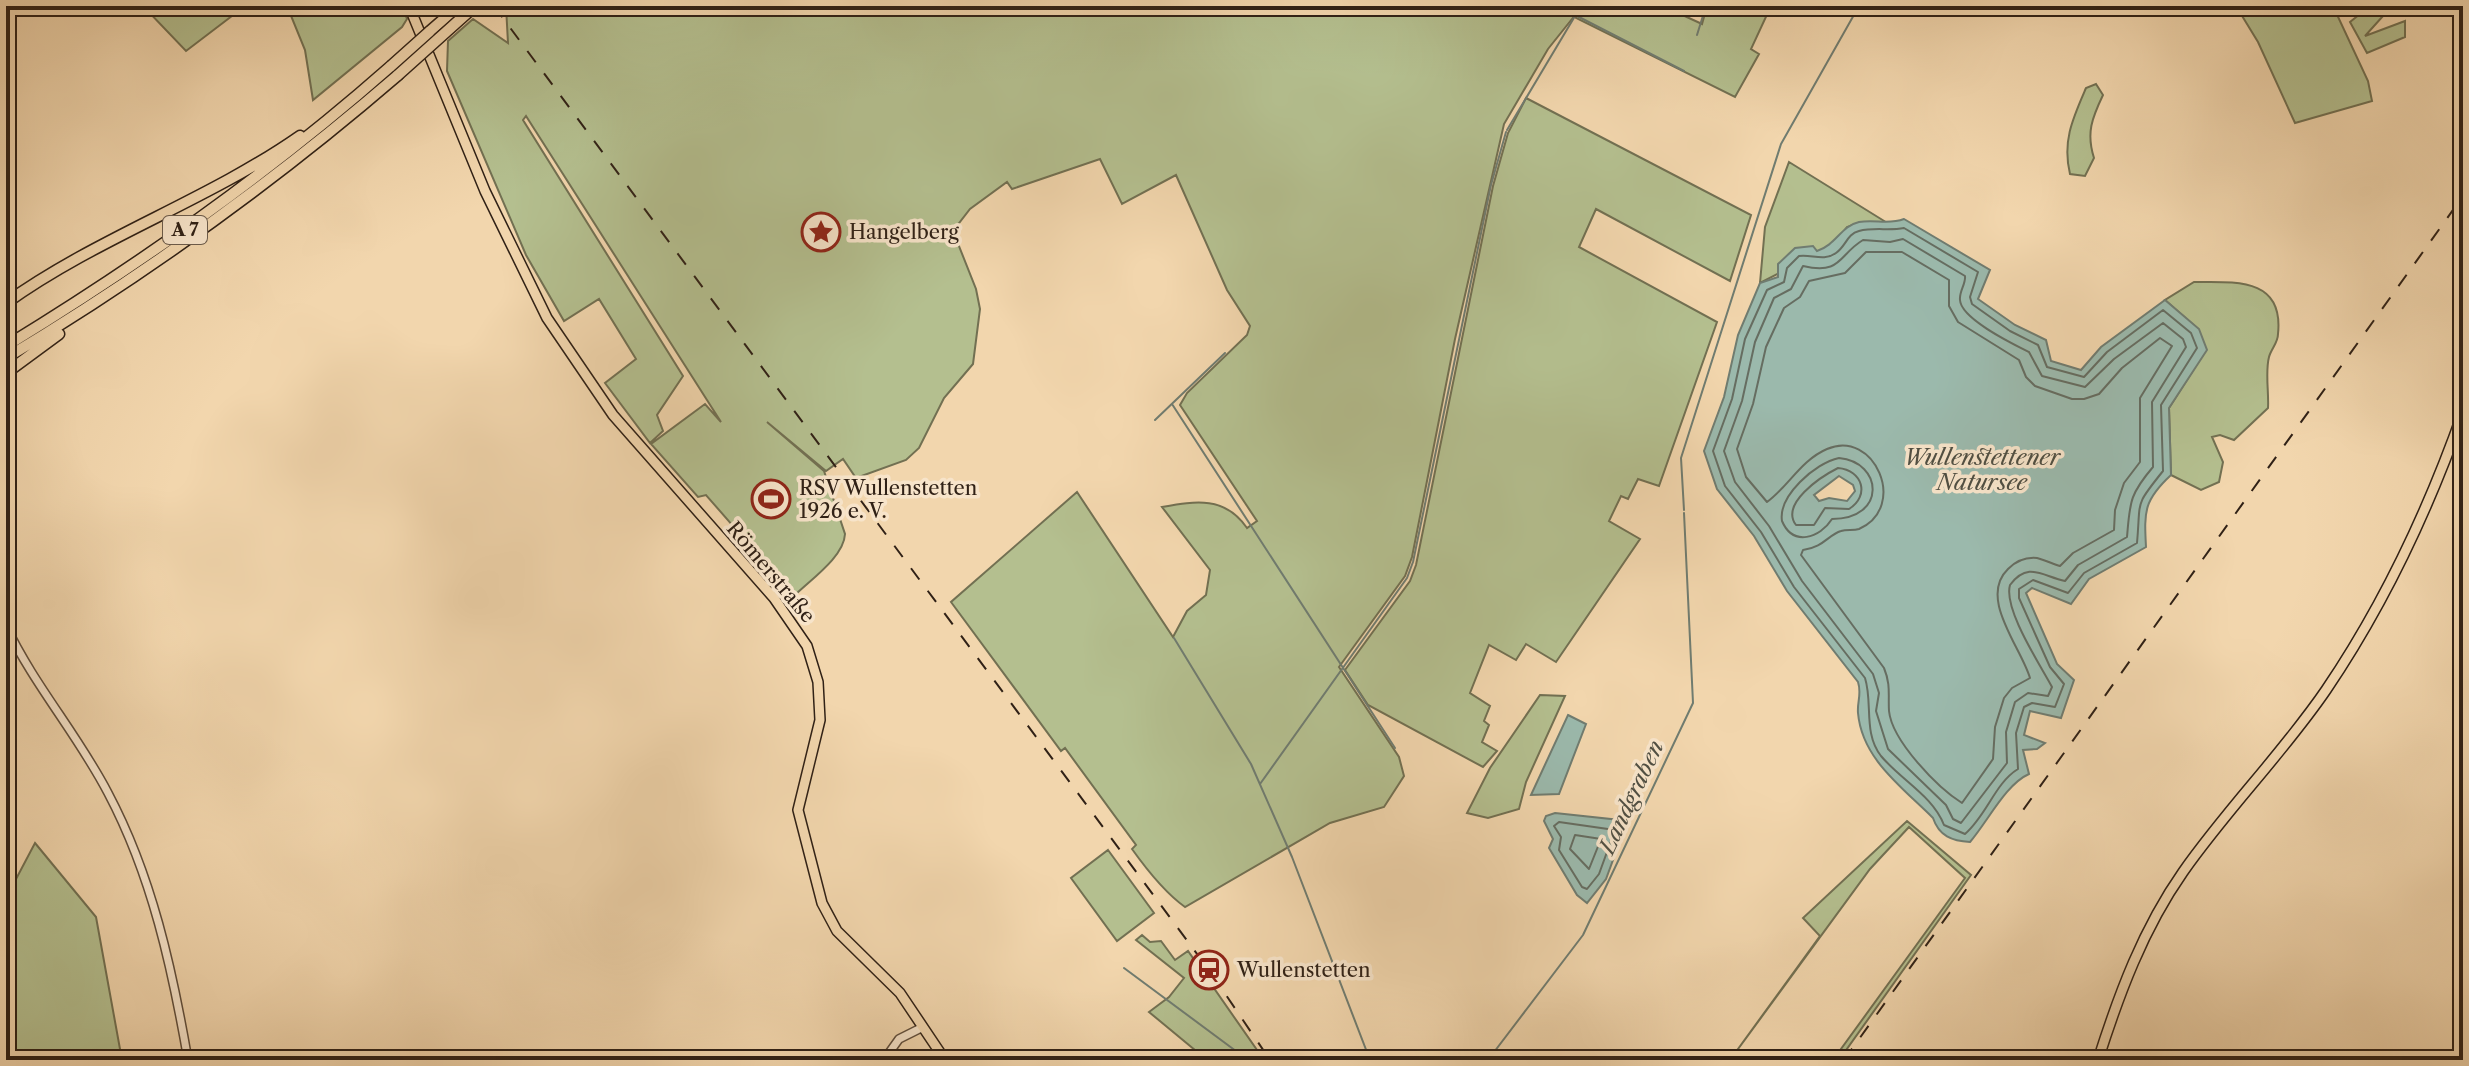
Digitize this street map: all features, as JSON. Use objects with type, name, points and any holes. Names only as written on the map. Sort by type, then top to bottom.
[{"type":"highway","name":"A 7","points":[[6,346],[169,242],[282,158],[354,99],[395,71],[459,6]]},
{"type":"highway","name":"A 7","points":[[6,358],[94,306],[233,209],[475,6]]},
{"type":"highway","points":[[6,303],[69,261],[254,166],[354,99]]},
{"type":"highway","points":[[6,373],[94,306]]},
{"type":"main road","name":"Römerstraße","points":[[409,6],[485,191],[547,318],[613,415],[774,598],[807,646],[818,682],[820,720],[798,810],[818,891],[830,923],[900,993],[945,1060]]},
{"type":"main road","points":[[2098,1060],[2121,990],[2145,936],[2181,874],[2323,694],[2391,585],[2418,528],[2463,412]]},
{"type":"street","points":[[6,626],[95,770],[134,848],[159,922],[188,1060]]},
{"type":"street","points":[[884,1060],[899,1039],[923,1027]]},
{"type":"green space","points":[[143,6],[245,6],[186,51]]},
{"type":"green space","points":[[287,6],[402,6],[407,19],[402,27],[313,100],[305,50]]},
{"type":"green space","points":[[506,6],[1663,6],[1702,24],[1707,6],[1771,6],[1751,49],[1759,54],[1735,97],[1576,18],[1576,14],[1548,49],[1504,124],[1455,339],[1412,557],[1405,576],[1339,667],[1399,757],[1404,776],[1384,807],[1330,823],[1185,907],[1163,888],[1144,865],[1132,849],[1136,845],[1065,748],[1061,751],[951,602],[1077,492],[1173,637],[1187,611],[1206,595],[1210,570],[1162,507],[1209,503],[1229,510],[1247,528],[1257,521],[1180,405],[1187,393],[1247,335],[1250,326],[1227,290],[1176,175],[1122,204],[1100,159],[1012,189],[1007,182],[970,209],[953,231],[976,289],[980,309],[973,364],[944,398],[919,448],[906,460],[856,478],[843,459],[826,471],[767,422],[824,471],[845,534],[833,560],[794,596],[706,495],[698,497],[651,444],[705,404],[721,422],[526,116],[523,120],[683,376],[657,415],[663,431],[650,443],[605,383],[636,359],[599,299],[564,321],[526,255],[447,71],[448,41],[473,19],[508,43]]},
{"type":"green space","points":[[2236,6],[2333,6],[2368,81],[2372,101],[2295,123],[2258,42]]},
{"type":"green space","points":[[2370,6],[2392,6],[2365,36],[2405,21],[2405,37],[2367,53],[2350,22]]},
{"type":"green space","points":[[2096,84],[2103,95],[2091,126],[2094,158],[2085,176],[2070,174],[2067,151],[2070,130],[2086,88]]},
{"type":"green space","points":[[1526,98],[1751,215],[1730,281],[1596,209],[1579,247],[1717,322],[1659,486],[1638,479],[1628,499],[1621,496],[1609,521],[1640,539],[1556,662],[1526,644],[1516,660],[1489,645],[1470,693],[1490,706],[1484,721],[1489,725],[1482,742],[1497,751],[1483,767],[1368,705],[1345,670],[1410,581],[1416,565],[1493,186],[1508,133]]},
{"type":"green space","points":[[1789,162],[1889,224],[1861,222],[1847,227],[1832,246],[1760,283],[1765,227]]},
{"type":"green space","points":[[2194,282],[2240,283],[2254,287],[2265,292],[2278,315],[2278,337],[2268,363],[2268,408],[2234,440],[2220,435],[2212,437],[2223,462],[2219,482],[2201,490],[2171,475],[2169,408],[2206,350],[2198,329],[2165,300]]},
{"type":"green space","points":[[1540,695],[1565,696],[1526,782],[1519,809],[1488,818],[1467,813],[1490,768]]},
{"type":"green space","points":[[1907,821],[1971,875],[1839,1060],[1833,1060],[1965,878],[1909,827],[1870,869],[1730,1060],[1820,936],[1803,918]]},
{"type":"green space","points":[[35,843],[96,917],[122,1060],[6,1060],[6,898]]},
{"type":"green space","points":[[1108,850],[1154,913],[1117,941],[1071,878]]},
{"type":"green space","points":[[1142,935],[1150,942],[1161,941],[1175,960],[1188,951],[1264,1060],[1207,1060],[1149,1012],[1169,997],[1184,978],[1136,940]]},
{"type":"water","name":"Wullenstettener Natursee","points":[[1904,219],[1990,270],[1978,299],[2015,325],[2046,340],[2051,361],[2081,370],[2101,347],[2165,300],[2199,329],[2207,350],[2169,408],[2171,475],[2155,492],[2148,507],[2146,547],[2089,579],[2071,604],[2032,588],[2026,593],[2057,664],[2074,680],[2061,718],[2030,711],[2024,735],[2045,743],[2037,749],[2023,750],[2029,774],[2005,794],[1970,842],[1952,839],[1943,833],[1933,818],[1875,758],[1861,729],[1858,682],[1787,591],[1754,536],[1717,489],[1704,451],[1724,397],[1738,335],[1760,283],[1778,277],[1778,264],[1795,248],[1813,246],[1817,251],[1859,222]],"holes":[[[1839,476],[1853,485],[1855,491],[1847,501],[1829,498],[1819,501],[1814,495]]]},
{"type":"water","points":[[1568,715],[1586,724],[1559,794],[1531,795]]},
{"type":"water","points":[[1555,813],[1620,820],[1624,830],[1606,879],[1587,903],[1577,895],[1549,848],[1553,839],[1544,821],[1546,816]]},
{"type":"waterway","points":[[1507,130],[1581,6]]},
{"type":"waterway","points":[[1697,35],[1706,6]]},
{"type":"waterway","name":"Landgraben","points":[[1684,510],[1681,458],[1781,144],[1859,6]]},
{"type":"waterway","points":[[1577,16],[1684,71]]},
{"type":"waterway","points":[[1260,784],[1407,578],[1413,562],[1491,185],[1506,132]]},
{"type":"waterway","points":[[1155,420],[1225,353]]},
{"type":"waterway","points":[[1172,404],[1395,748]]},
{"type":"waterway","name":"Landgraben","points":[[1488,1060],[1583,935],[1693,703],[1684,513]]},
{"type":"waterway","points":[[1174,638],[1251,764],[1292,857],[1370,1060]]},
{"type":"waterway","points":[[1124,968],[1248,1060]]},
{"type":"railway","points":[[494,6],[1209,970],[1270,1060]]},
{"type":"railway","points":[[1844,1060],[2463,196]]},
{"type":"place","name":"Hangelberg","points":[[821,232]]},
{"type":"place","name":"RSV Wullenstetten 1926 e. V.","points":[[771,499]]},
{"type":"place","name":"Wullenstetten","points":[[1209,970]]}]
